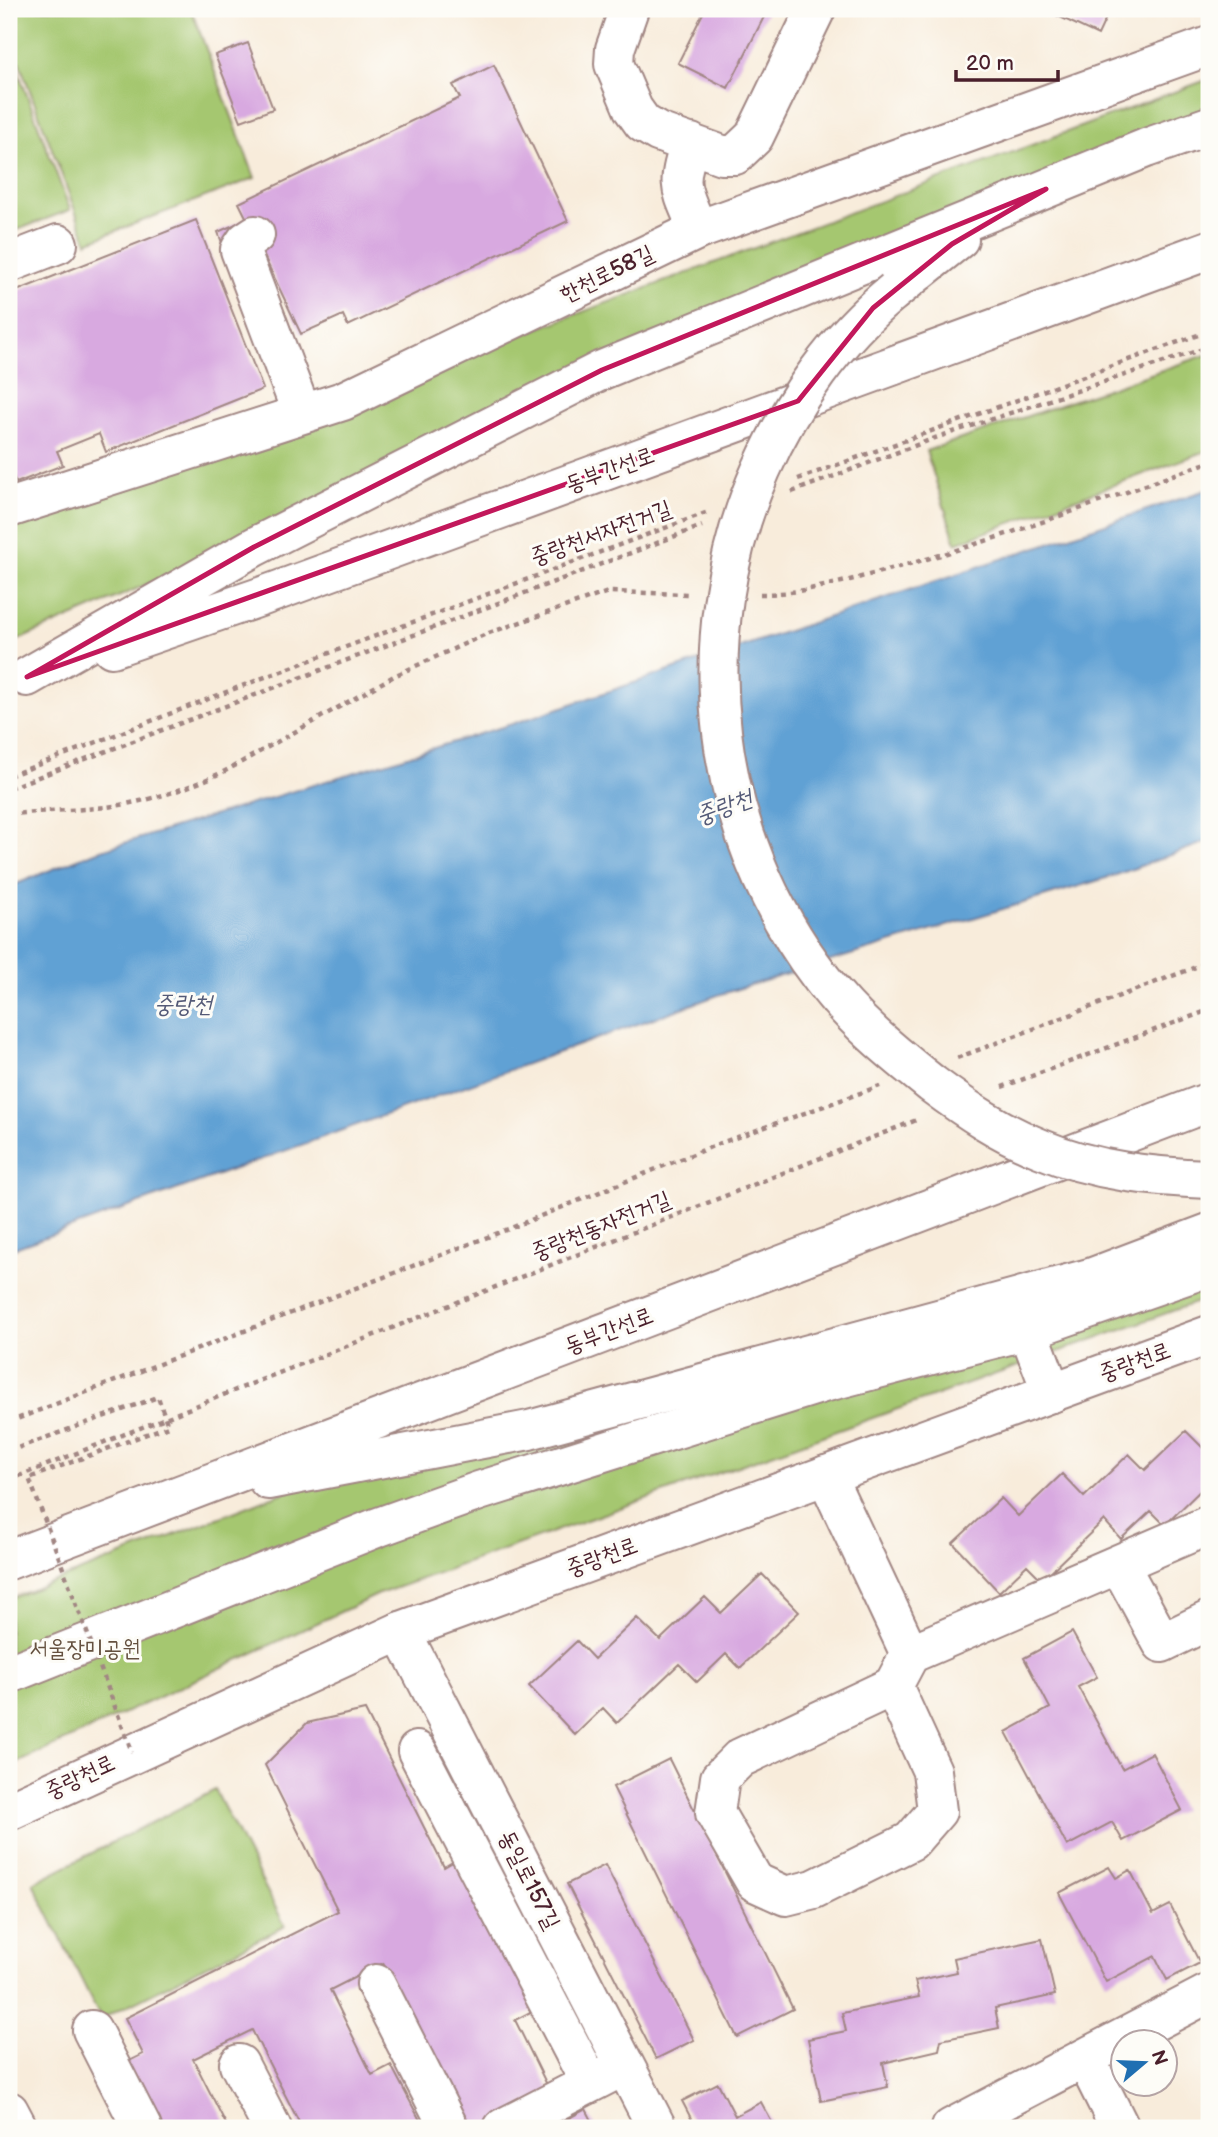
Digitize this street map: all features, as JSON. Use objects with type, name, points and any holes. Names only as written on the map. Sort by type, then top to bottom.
[{"type":"main road","points":[[629,9],[615,49],[614,64],[628,99],[643,123],[659,132],[722,155],[735,155],[754,137],[816,9]]},
{"type":"main road","name":"한천로58길","points":[[10,504],[171,441],[302,414],[343,401],[698,230],[1209,46]]},
{"type":"main road","points":[[18,681],[254,547],[602,370],[1146,148],[1209,126]]},
{"type":"main road","points":[[691,144],[681,168],[680,179],[683,194],[698,230]]},
{"type":"main road","points":[[1046,190],[953,244],[894,291],[859,322],[799,400],[766,458],[736,537],[721,615],[718,688],[721,731],[728,772],[748,845],[779,912],[822,979],[882,1044],[952,1100],[1006,1134],[1042,1149],[1079,1162],[1143,1174],[1209,1179]]},
{"type":"main road","points":[[255,235],[242,244],[240,250],[302,414]]},
{"type":"main road","points":[[9,263],[58,244]]},
{"type":"main road","name":"동부간선로","points":[[18,681],[263,596],[1209,250]]},
{"type":"main road","name":"동부간선로","points":[[9,1560],[1209,1102]]},
{"type":"main road","points":[[170,1499],[528,1430],[1093,1278],[1209,1233]]},
{"type":"main road","points":[[9,1674],[376,1528],[479,1491],[823,1383],[1028,1330],[1209,1267]]},
{"type":"main road","points":[[1028,1330],[1052,1392]]},
{"type":"main road","name":"중랑천로","points":[[9,1811],[132,1752],[401,1631],[1209,1335]]},
{"type":"main road","points":[[826,1475],[901,1670],[932,1771],[937,1811],[911,1841],[814,1889],[786,1896],[755,1882],[715,1813],[720,1778],[740,1758],[901,1670],[1119,1564],[1209,1525]]},
{"type":"main road","points":[[1119,1564],[1161,1643],[1209,1620]]},
{"type":"main road","name":"동일로157길","points":[[401,1631],[657,2128]]},
{"type":"main road","points":[[418,1751],[590,2083]]},
{"type":"main road","points":[[376,1984],[449,2128]]},
{"type":"main road","points":[[966,2125],[1209,1993]]},
{"type":"main road","points":[[92,2030],[142,2128]]},
{"type":"main road","points":[[1085,2058],[1121,2128]]},
{"type":"main road","points":[[239,2064],[272,2128]]},
{"type":"main road","points":[[503,2128],[625,2065]]},
{"type":"main road","points":[[9,2111],[18,2128]]},
{"type":"path","points":[[796,480],[1209,331]]},
{"type":"path","points":[[792,493],[935,439],[1209,347]]},
{"type":"path","points":[[759,594],[835,583],[963,549],[1209,462]]},
{"type":"path","name":"중랑천서자전거길","points":[[9,776],[272,674],[709,512]]},
{"type":"path","points":[[9,788],[713,522]]},
{"type":"path","points":[[9,815],[48,809],[116,806],[205,782],[394,676],[486,634],[608,592],[692,594]]},
{"type":"path","points":[[948,1061],[1209,962]]},
{"type":"path","points":[[995,1089],[1209,1010]]},
{"type":"path","points":[[9,1422],[511,1228],[718,1144],[884,1084]]},
{"type":"path","name":"중랑천동자전거길","points":[[9,1480],[920,1119]]},
{"type":"path","points":[[9,1451],[158,1397],[168,1426],[29,1478],[132,1752]]},
{"type":"highlighted area","points":[[1046,189],[952,244],[873,308],[798,401],[27,677],[254,547],[602,370]]},
{"type":"green space","points":[[9,9],[191,9],[255,178],[87,242],[9,35]]},
{"type":"green space","points":[[9,47],[70,210],[9,233]]},
{"type":"green space","points":[[1209,79],[1209,126],[9,644],[9,505],[343,401]]},
{"type":"green space","points":[[1209,354],[1209,450],[956,543],[926,451]]},
{"type":"green space","name":"서울장미공원","points":[[1209,1252],[1209,1298],[379,1594],[9,1767],[9,1599],[290,1490]]},
{"type":"green space","points":[[215,1790],[285,1926],[101,2019],[33,1883]]},
{"type":"water","name":"중랑천","points":[[1209,489],[1209,841],[1116,875],[721,994],[9,1250],[9,887],[95,852],[515,723]]},
{"type":"building","points":[[705,9],[768,9],[728,88],[678,63]]},
{"type":"building","points":[[1043,9],[1110,9],[1098,35]]},
{"type":"building","points":[[248,43],[273,109],[241,121],[215,55]]},
{"type":"building","points":[[494,65],[568,221],[348,326],[343,315],[301,334],[264,256],[256,259],[267,360],[218,232],[247,219],[239,203],[460,98],[453,85]]},
{"type":"building","points":[[196,220],[263,389],[106,452],[99,434],[57,451],[63,465],[16,483],[9,466],[9,294]]},
{"type":"building","points":[[1186,1431],[1209,1454],[1209,1482],[1165,1525],[1151,1511],[1121,1539],[1104,1520],[1042,1580],[1027,1565],[999,1592],[953,1543],[1001,1498],[1018,1516],[1062,1474],[1084,1497],[1129,1454],[1145,1470]]},
{"type":"building","points":[[762,1574],[799,1612],[740,1668],[726,1654],[697,1682],[679,1664],[617,1723],[603,1708],[575,1735],[529,1686],[577,1641],[594,1659],[637,1618],[660,1640],[705,1597],[721,1613]]},
{"type":"building","points":[[1072,1632],[1097,1677],[1078,1687],[1122,1769],[1152,1753],[1182,1810],[1123,1841],[1112,1822],[1067,1846],[1006,1732],[1050,1708],[1024,1658]]},
{"type":"building","points":[[365,1710],[444,1867],[463,1856],[540,2007],[515,2020],[553,2097],[490,2128],[465,2128],[383,1963],[330,1990],[372,2075],[391,2065],[424,2128],[302,2128],[252,2030],[193,2059],[228,2128],[148,2128],[117,2067],[143,2054],[125,2018],[338,1911],[265,1765],[307,1723]]},
{"type":"building","points":[[669,1759],[793,2009],[737,2037],[613,1787]]},
{"type":"building","points":[[1209,1833],[1209,1859],[1208,1859],[1203,1834]]},
{"type":"building","points":[[605,1865],[694,2040],[656,2059],[567,1884]]},
{"type":"building","points":[[1109,1867],[1116,1878],[1130,1870],[1153,1914],[1170,1905],[1200,1963],[1167,1980],[1155,1956],[1106,1982],[1059,1893]]},
{"type":"building","points":[[1042,1939],[1055,1995],[995,2008],[999,2028],[941,2040],[939,2050],[883,2063],[888,2087],[821,2101],[808,2039],[846,2031],[842,2013],[919,1997],[915,1981],[957,1972],[954,1958]]},
{"type":"building","points":[[718,2083],[735,2116],[761,2102],[775,2128],[696,2128],[682,2101]]},
{"type":"building","points":[[586,2109],[596,2128],[550,2128]]}]
